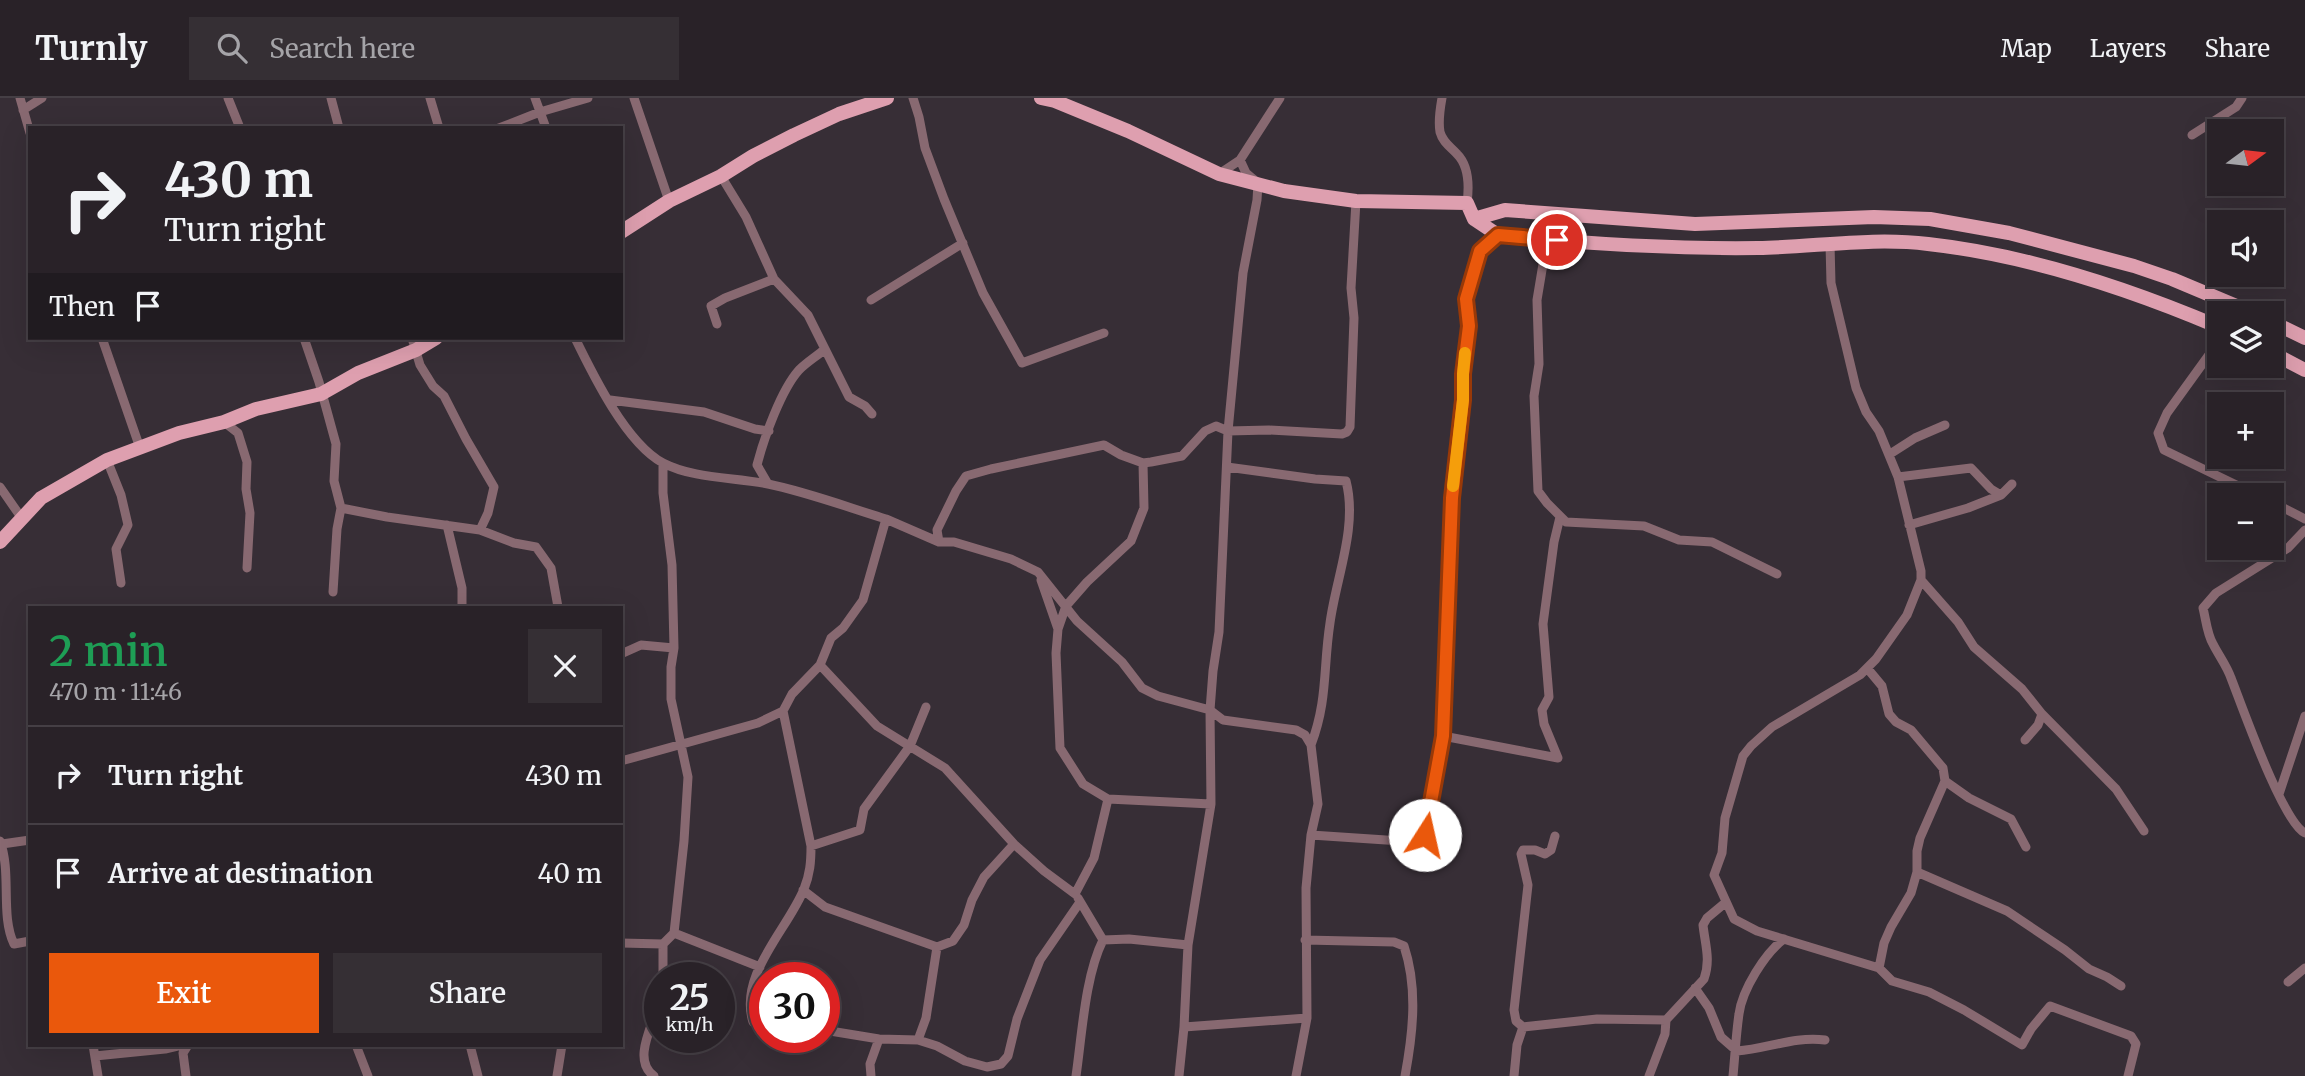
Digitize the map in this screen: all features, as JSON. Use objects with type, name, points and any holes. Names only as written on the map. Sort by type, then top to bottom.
[{"type":"main road","points":[[623,231],[669,201],[722,176],[752,156],[839,114],[887,98]]},
{"type":"main road","points":[[1041,98],[1055,101],[1128,131],[1219,174],[1284,191],[1356,201],[1466,203],[1474,219],[1498,235],[1696,249],[1876,242],[1928,244],[2003,257],[2123,289],[2207,322]]},
{"type":"main road","points":[[1474,219],[1505,210],[1695,224],[1874,217],[1930,219],[2009,233],[2134,265],[2224,301]]},
{"type":"main road","points":[[2284,328],[2305,338]]},
{"type":"main road","points":[[0,542],[41,498],[107,460],[179,433],[224,422],[256,409],[321,394],[414,344]]},
{"type":"main road","points":[[2284,359],[2305,370]]},
{"type":"street","points":[[20,98],[28,126]]},
{"type":"street","points":[[23,110],[42,98]]},
{"type":"street","points":[[228,98],[239,126]]},
{"type":"street","points":[[331,98],[338,126]]},
{"type":"street","points":[[430,98],[438,126]]},
{"type":"street","points":[[535,98],[545,126]]},
{"type":"street","points":[[504,126],[540,111],[589,98]]},
{"type":"street","points":[[634,98],[669,201]]},
{"type":"street","points":[[913,98],[925,148],[943,199],[983,293],[1022,363],[1104,333]]},
{"type":"street","points":[[1219,174],[1240,160],[1280,98]]},
{"type":"street","points":[[1442,98],[1440,133],[1449,148],[1462,160],[1468,190],[1466,203]]},
{"type":"street","points":[[2192,135],[2236,107],[2242,98]]},
{"type":"street","points":[[1179,1076],[1188,945],[1211,804],[1210,710],[1219,632],[1228,431],[1243,273],[1257,200],[1258,183],[1246,173],[1240,160]]},
{"type":"street","points":[[722,176],[746,217],[774,279],[808,316],[849,397],[865,406],[872,414]]},
{"type":"street","points":[[939,542],[937,530],[956,491],[967,476],[991,469],[1104,445],[1143,463],[1182,456],[1205,431],[1216,426],[1228,431],[1269,430],[1342,435],[1347,432],[1350,427],[1352,386],[1354,318],[1351,289],[1356,201]]},
{"type":"street","points":[[1311,835],[1416,842],[1425,835],[1443,736],[1452,498],[1469,326],[1466,299],[1480,251],[1498,235]]},
{"type":"street","points":[[1535,239],[1546,246],[1536,300],[1539,364],[1534,396],[1538,491],[1566,522],[1644,526],[1679,540],[1712,542],[1777,574]]},
{"type":"street","points":[[871,300],[963,243]]},
{"type":"street","points":[[1830,244],[1831,282],[1856,388],[1898,477],[1917,547],[1921,580],[1906,615],[1893,636],[1860,675],[1772,727],[1751,746],[1744,756],[1725,818],[1722,853],[1714,875],[1734,919],[1757,931],[1879,968],[1892,981],[1929,992],[2022,1045],[2050,1006],[2131,1035],[2136,1044],[2129,1076]]},
{"type":"street","points":[[717,324],[711,306],[774,279]]},
{"type":"street","points":[[103,340],[140,448]]},
{"type":"street","points":[[305,340],[336,444],[334,481],[341,508],[333,592]]},
{"type":"street","points":[[576,340],[593,374],[633,438],[663,463],[692,472],[768,484],[886,519],[939,542],[954,542],[1011,559],[1038,572],[1077,621],[1122,662],[1142,688],[1158,696],[1210,710],[1223,720],[1296,730],[1305,735],[1311,745],[1318,804],[1311,835],[1307,888],[1307,1018],[1296,1076]]},
{"type":"street","points":[[414,344],[420,365],[433,386],[444,396],[494,487],[488,513],[480,530]]},
{"type":"street","points":[[768,484],[757,465],[780,402],[798,371],[825,349]]},
{"type":"street","points":[[2207,358],[2167,413],[2158,433],[2164,450],[2232,483]]},
{"type":"street","points":[[610,400],[704,412],[769,431]]},
{"type":"street","points":[[224,422],[238,433],[247,462],[246,489],[250,513],[247,568]]},
{"type":"street","points":[[1888,452],[1889,454],[1915,438],[1945,425]]},
{"type":"street","points":[[107,460],[121,495],[128,525],[116,549],[121,583]]},
{"type":"street","points":[[663,463],[663,493],[672,565],[674,648],[671,699],[688,777],[674,933],[663,944],[663,962]]},
{"type":"street","points":[[1143,463],[1144,509],[1132,541],[1087,582],[1066,606],[1058,629],[1056,653],[1060,748],[1083,784],[1108,799],[1211,804]]},
{"type":"street","points":[[1227,467],[1346,481],[1350,496],[1347,533],[1329,624],[1325,692],[1311,745]]},
{"type":"street","points":[[1898,477],[1971,468],[1991,489],[2001,495]]},
{"type":"street","points":[[1909,525],[1968,508],[2001,495],[2011,484]]},
{"type":"street","points":[[0,487],[23,520]]},
{"type":"street","points":[[341,508],[480,530],[514,543],[537,547],[551,568],[558,606]]},
{"type":"street","points":[[2284,508],[2305,519]]},
{"type":"street","points":[[1443,736],[1559,758],[1544,724],[1542,710],[1549,697],[1543,624],[1560,517]]},
{"type":"street","points":[[623,760],[758,723],[783,711],[792,694],[820,665],[831,638],[843,628],[863,600],[886,519]]},
{"type":"street","points":[[447,525],[462,588],[462,606]]},
{"type":"street","points":[[2305,530],[2288,548],[2216,593],[2203,608],[2211,641],[2230,674],[2244,715],[2279,794],[2295,825],[2305,833]]},
{"type":"street","points":[[1038,572],[1058,629]]},
{"type":"street","points":[[1921,580],[1958,622],[1974,647],[2022,689],[2042,715],[2116,789],[2144,831]]},
{"type":"street","points":[[623,653],[641,645],[674,648]]},
{"type":"street","points":[[820,665],[877,726],[945,768],[1014,844],[1077,898],[1103,940]]},
{"type":"street","points":[[1867,668],[1882,686],[1889,713],[1896,722],[1911,730],[1943,768],[1945,780],[1920,838],[1917,872],[1911,893],[1901,907],[1884,943],[1879,968]]},
{"type":"street","points":[[811,846],[860,830],[864,809],[910,746],[926,707]]},
{"type":"street","points":[[762,962],[774,937],[803,890],[811,869],[811,846],[783,711]]},
{"type":"street","points":[[2025,740],[2038,725],[2042,715]]},
{"type":"street","points":[[2279,794],[2305,716]]},
{"type":"street","points":[[1945,780],[1969,798],[2011,819],[2026,847]]},
{"type":"street","points":[[840,1033],[878,1040],[918,1040],[937,1046],[965,1061],[987,1067],[1000,1064],[1008,1056],[1017,1019],[1040,960],[1077,898],[1094,858],[1108,799]]},
{"type":"street","points":[[1555,836],[1550,850],[1545,854],[1530,850],[1523,850],[1521,854],[1528,885],[1514,1010],[1516,1021],[1523,1027],[1597,1019],[1666,1020]]},
{"type":"street","points":[[28,840],[1,842],[1,909],[9,937],[14,944],[28,941]]},
{"type":"street","points":[[803,890],[825,907],[937,947],[953,941],[964,925],[972,900],[984,877],[1014,844]]},
{"type":"street","points":[[1917,872],[2007,911],[2065,950],[2089,970],[2121,986]]},
{"type":"street","points":[[1650,1076],[1665,1034],[1666,1020],[1704,978],[1709,962],[1703,925],[1725,902]]},
{"type":"street","points":[[674,933],[749,963]]},
{"type":"street","points":[[1103,940],[1129,939],[1188,945]]},
{"type":"street","points":[[1733,1076],[1739,1012],[1750,984],[1772,948],[1784,939]]},
{"type":"street","points":[[1076,1076],[1090,981],[1096,953],[1103,940]]},
{"type":"street","points":[[1305,940],[1394,942],[1404,946],[1413,982],[1413,1011],[1405,1076]]},
{"type":"street","points":[[623,943],[663,944]]},
{"type":"street","points":[[918,1040],[926,1018],[937,947]]},
{"type":"street","points":[[2288,982],[2305,968]]},
{"type":"street","points":[[1695,988],[1709,1008],[1721,1037],[1737,1051],[1790,1040],[1825,1040]]},
{"type":"street","points":[[1184,1027],[1307,1018]]},
{"type":"street","points":[[1514,1076],[1517,1045],[1523,1027]]},
{"type":"street","points":[[871,1076],[870,1064],[878,1040]]},
{"type":"street","points":[[93,1047],[98,1076]]},
{"type":"street","points":[[95,1056],[173,1047]]},
{"type":"street","points":[[186,1076],[183,1053],[187,1047]]},
{"type":"street","points":[[357,1047],[368,1076]]},
{"type":"street","points":[[471,1047],[478,1076]]},
{"type":"street","points":[[557,1076],[562,1047]]},
{"type":"street","points":[[644,1048],[644,1063],[654,1076]]},
{"type":"slow traffic","points":[[1453,486],[1463,400],[1465,353]]},
{"type":"route","points":[[1425,835],[1443,736],[1452,498],[1469,326],[1466,299],[1480,251],[1498,235],[1557,240]]}]
